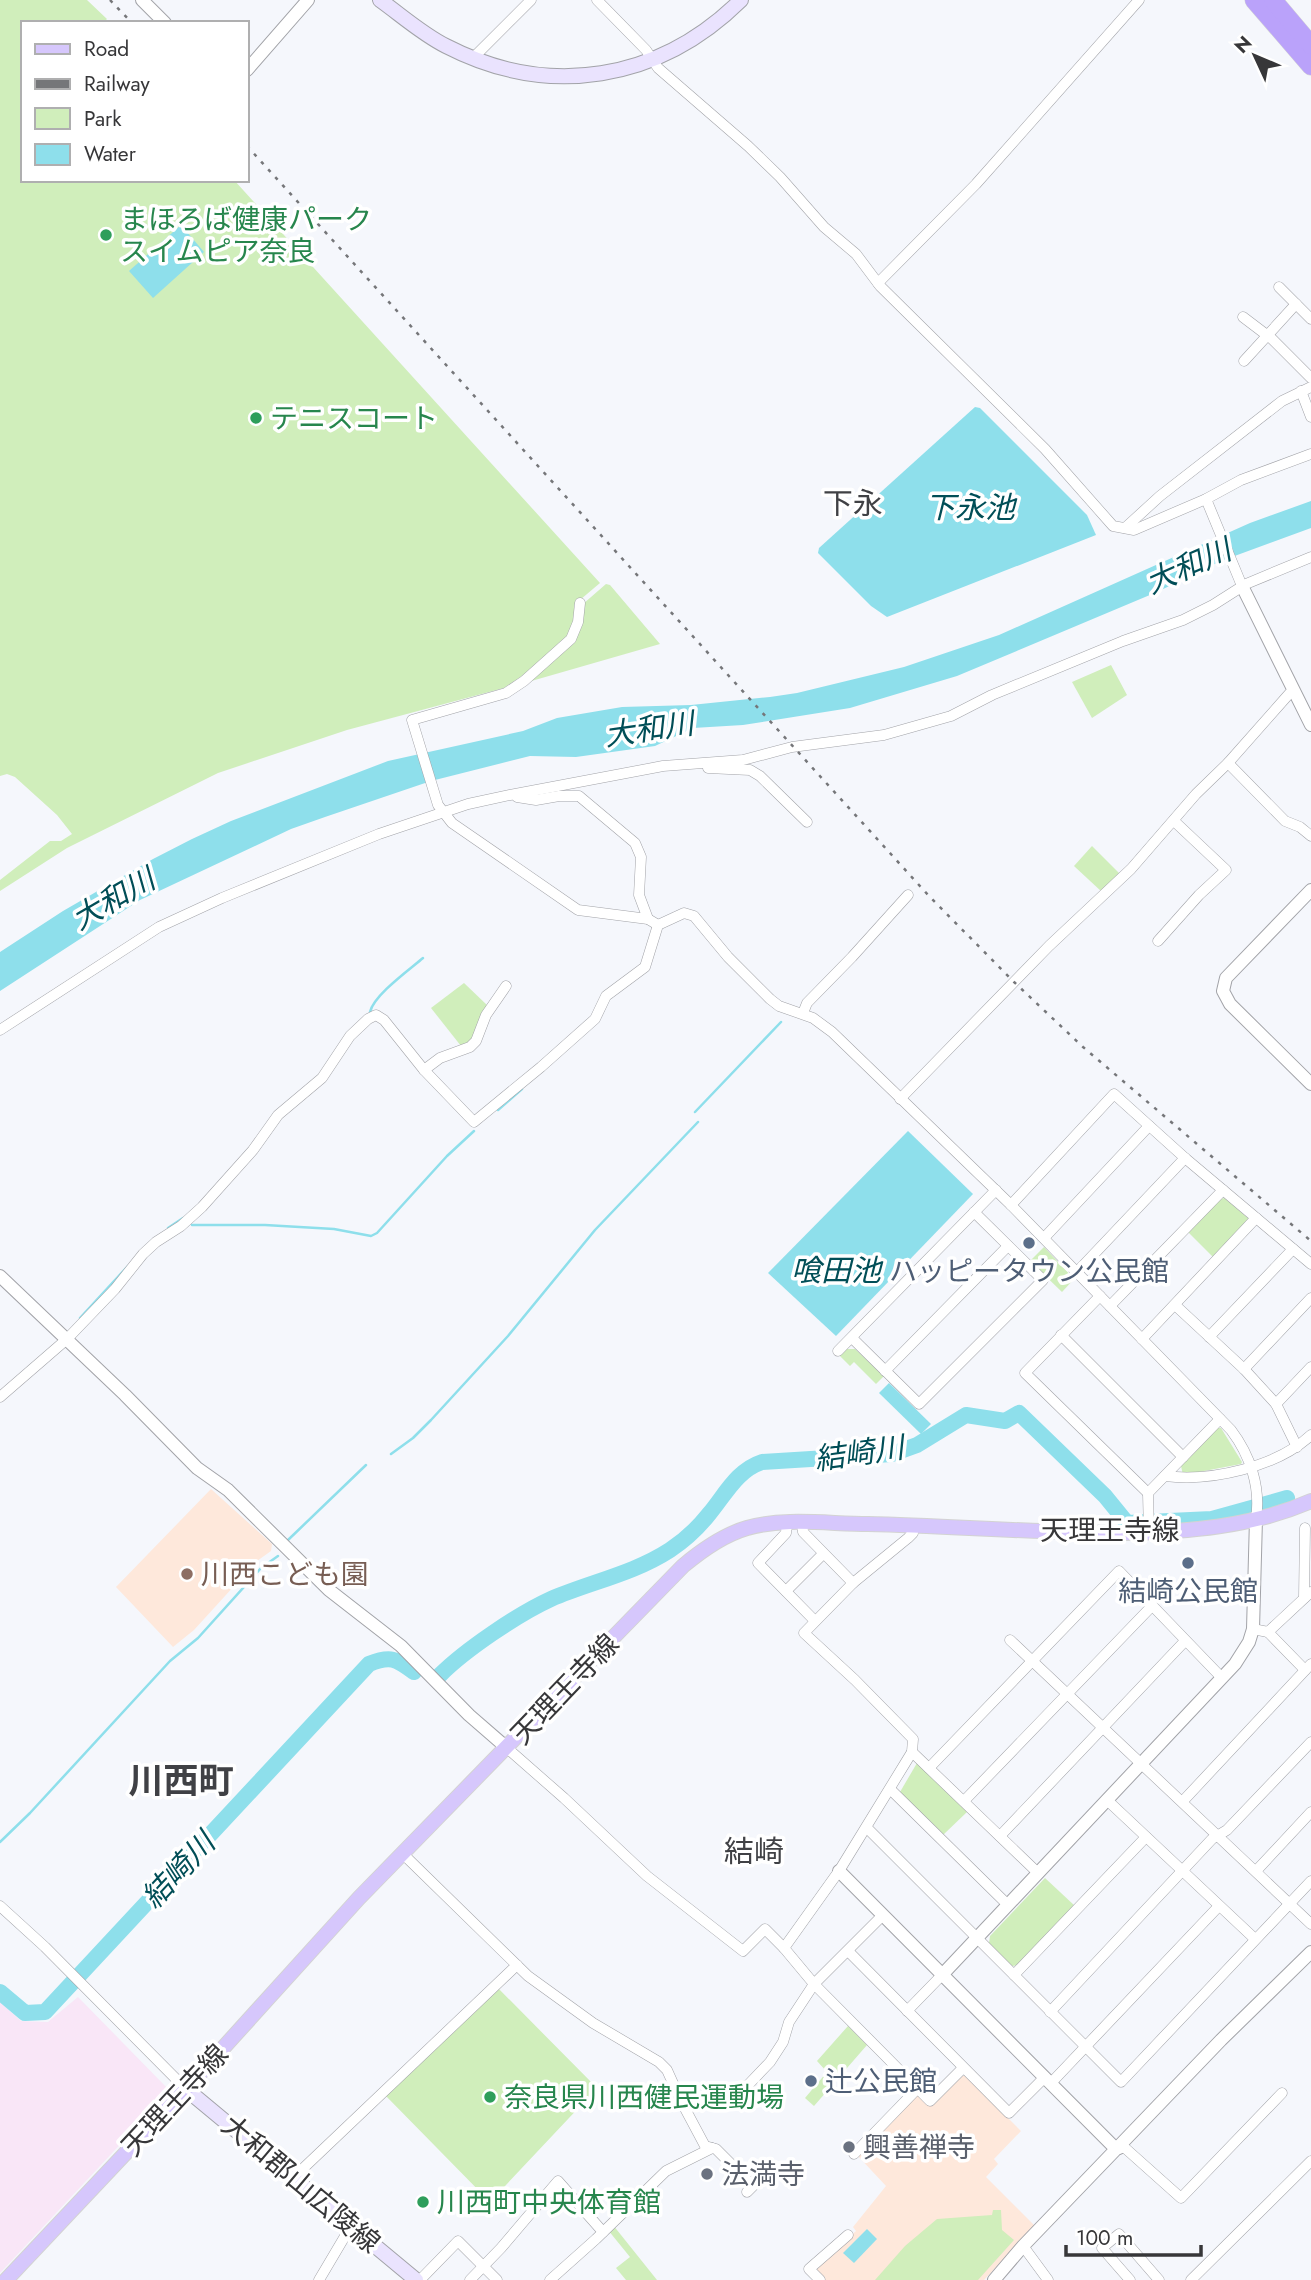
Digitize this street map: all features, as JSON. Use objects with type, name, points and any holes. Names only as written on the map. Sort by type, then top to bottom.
[{"type":"highway","points":[[1254,0],[1311,66]]},
{"type":"highway","points":[[1273,0],[1311,45]]},
{"type":"main road","points":[[380,0],[444,45],[473,58],[513,70],[566,76],[601,74],[669,54],[723,18],[741,0]]},
{"type":"main road","name":"天理王寺線","points":[[6,2280],[403,1854],[696,1555],[724,1538],[747,1528],[787,1523],[913,1525],[1091,1533],[1149,1532],[1222,1527],[1311,1501]]},
{"type":"main road","name":"大和郡山広陵線","points":[[186,2089],[418,2280]]},
{"type":"street","points":[[142,0],[163,21]]},
{"type":"street","points":[[248,68],[308,0]]},
{"type":"street","points":[[473,58],[531,0]]},
{"type":"street","points":[[597,0],[646,50],[668,77],[756,153],[824,227],[856,254],[878,283],[1045,449],[1113,526],[1134,530],[1208,502],[1241,480],[1311,454]]},
{"type":"street","points":[[878,283],[976,184],[1139,0]]},
{"type":"street","points":[[1279,287],[1311,319]]},
{"type":"street","points":[[1244,361],[1296,304]]},
{"type":"street","points":[[1243,317],[1267,335],[1311,378]]},
{"type":"street","points":[[1125,528],[1160,496],[1282,401],[1306,389],[1311,417]]},
{"type":"street","points":[[1208,502],[1241,583],[1311,725]]},
{"type":"street","points":[[0,1030],[159,927],[222,898],[441,809],[663,766],[743,760],[792,747],[884,735],[951,716],[992,695],[1183,620],[1213,605],[1241,583],[1311,557]]},
{"type":"street","points":[[580,603],[578,622],[571,639],[524,681],[506,693],[412,720],[441,809],[452,823],[569,906],[578,910],[648,919],[658,925]]},
{"type":"street","points":[[900,1099],[1049,946],[1131,869],[1196,794],[1228,763],[1289,694],[1294,692]]},
{"type":"street","points":[[1228,763],[1285,821],[1300,827],[1311,836]]},
{"type":"street","points":[[697,764],[708,768],[750,770],[760,776],[807,822]]},
{"type":"street","points":[[510,795],[536,800],[579,796],[635,842],[641,857],[639,895],[648,919]]},
{"type":"street","points":[[1158,941],[1199,895],[1226,870],[1174,821]]},
{"type":"street","points":[[1311,890],[1226,978],[1223,991],[1230,1004],[1311,1084]]},
{"type":"street","points":[[803,1013],[807,1003],[908,895]]},
{"type":"street","points":[[0,1397],[66,1339],[115,1289],[143,1254],[181,1226],[212,1197],[253,1150],[278,1115],[322,1078],[350,1036],[368,1019],[376,1015],[384,1020],[425,1070],[474,1122],[595,1019],[606,996],[645,967],[658,925],[684,913],[694,916],[728,957],[770,999],[779,1006],[803,1013],[832,1032],[996,1190],[1220,1419],[1241,1443],[1252,1466],[1258,1507],[1253,1629],[1242,1654],[907,2011]]},
{"type":"street","points":[[425,1070],[440,1058],[470,1047],[476,1041],[486,1015],[506,986]]},
{"type":"street","points":[[1011,1205],[1114,1094],[1311,1264]]},
{"type":"street","points":[[1044,1238],[1149,1126]]},
{"type":"street","points":[[1077,1272],[1185,1158]]},
{"type":"street","points":[[838,1351],[996,1190]]},
{"type":"street","points":[[1110,1306],[1223,1190]]},
{"type":"street","points":[[852,1338],[919,1404],[1043,1280],[974,1212]]},
{"type":"street","points":[[1142,1339],[1256,1218]]},
{"type":"street","points":[[885,1371],[1009,1246]]},
{"type":"street","points":[[1209,1337],[1293,1248]]},
{"type":"street","points":[[0,1276],[197,1468],[228,1490],[329,1590],[401,1646],[469,1715],[564,1798],[647,1876],[743,1951],[765,1929],[814,1984],[930,2101],[964,2068]]},
{"type":"street","points":[[1100,1296],[1025,1373],[1148,1493],[1149,1532]]},
{"type":"street","points":[[1244,1369],[1311,1298]]},
{"type":"street","points":[[1175,1305],[1244,1369],[1276,1404],[1297,1447]]},
{"type":"street","points":[[1061,1335],[1183,1457]]},
{"type":"street","points":[[1276,1404],[1311,1367]]},
{"type":"street","points":[[1148,1493],[1220,1419]]},
{"type":"street","points":[[1165,1476],[1181,1478],[1216,1475],[1252,1466],[1280,1457],[1311,1435]]},
{"type":"street","points":[[787,1523],[786,1533],[758,1563],[815,1621]]},
{"type":"street","points":[[802,1523],[803,1532],[853,1583]]},
{"type":"street","points":[[784,1948],[867,1828],[912,1752],[913,1740],[855,1680],[803,1633],[853,1583],[908,1538],[913,1533],[913,1525]]},
{"type":"street","points":[[1268,1632],[1308,1595],[1305,1528]]},
{"type":"street","points":[[786,1591],[823,1554]]},
{"type":"street","points":[[929,1768],[1119,1571],[1150,1607],[1222,1678]]},
{"type":"street","points":[[964,1801],[1150,1607]]},
{"type":"street","points":[[1253,1629],[1268,1632],[1306,1669],[1311,1682]]},
{"type":"street","points":[[1010,1640],[1311,1924]]},
{"type":"street","points":[[1000,1836],[1185,1641]]},
{"type":"street","points":[[1183,1801],[1306,1669]]},
{"type":"street","points":[[1050,2012],[1212,1839],[1227,1830],[1311,1742]]},
{"type":"street","points":[[912,1752],[1038,1873]]},
{"type":"street","points":[[890,1789],[1008,1905]]},
{"type":"street","points":[[1107,1800],[1255,1940]]},
{"type":"street","points":[[1256,1871],[1311,1812]]},
{"type":"street","points":[[867,1828],[1121,2081],[1311,1881]]},
{"type":"street","points":[[1014,1975],[1146,1837]]},
{"type":"street","points":[[403,1854],[528,1976],[593,2023],[659,2062],[667,2070],[705,2146],[716,2149],[753,2186],[747,2192]]},
{"type":"street","points":[[839,1871],[1114,2147],[1125,2148],[1181,2198],[1282,2093]]},
{"type":"street","points":[[0,1906],[45,1947],[186,2089]]},
{"type":"street","points":[[848,1951],[1009,2113],[1086,2047],[1219,1906]]},
{"type":"street","points":[[749,2084],[770,2062],[783,2042],[789,2022],[814,1984],[883,1915]]},
{"type":"street","points":[[994,2280],[1023,2246],[1221,2040],[1311,1952]]},
{"type":"street","points":[[293,2178],[517,1965]]},
{"type":"street","points":[[854,2154],[918,2088]]},
{"type":"street","points":[[550,2280],[666,2171],[712,2148]]},
{"type":"street","points":[[1191,2280],[1311,2161]]},
{"type":"street","points":[[470,2280],[558,2180],[603,2232]]},
{"type":"street","points":[[319,2280],[351,2226]]},
{"type":"street","points":[[1130,2280],[1102,2248],[1119,2234],[1159,2280]]},
{"type":"street","points":[[817,2279],[809,2269],[848,2235]]},
{"type":"street","points":[[418,2280],[458,2241],[497,2280]]},
{"type":"street","points":[[1023,2246],[1048,2280]]},
{"type":"shaded area","name":"川西こども園","points":[[211,1489],[272,1544],[271,1551],[257,1561],[194,1630],[173,1647],[116,1587]]},
{"type":"shaded area","points":[[78,1997],[170,2091],[0,2273],[0,2002],[21,2021],[48,2022]]},
{"type":"shaded area","points":[[961,2076],[966,2076],[1021,2131],[994,2159],[998,2164],[986,2177],[1035,2226],[984,2280],[823,2280],[815,2270],[816,2267],[856,2231],[853,2227],[886,2186],[857,2155],[915,2095],[919,2095],[930,2106]]},
{"type":"green space","points":[[0,0],[87,0],[107,19],[105,21],[21,21],[21,182],[236,182],[600,583],[574,605],[571,632],[539,665],[504,688],[347,730],[218,773],[67,848],[0,891],[0,880],[50,841],[61,841],[72,834],[57,815],[15,777],[7,774],[0,776]]},
{"type":"green space","points":[[606,584],[610,585],[660,644],[528,682],[574,642],[582,626],[583,604]]},
{"type":"green space","points":[[1111,665],[1127,695],[1092,718],[1072,682]]},
{"type":"green space","points":[[1092,846],[1121,875],[1102,892],[1074,866]]},
{"type":"green space","points":[[464,983],[488,1006],[473,1041],[461,1046],[431,1008]]},
{"type":"green space","points":[[1225,1198],[1249,1219],[1213,1257],[1188,1232],[1219,1199]]},
{"type":"green space","points":[[1044,1247],[1074,1279],[1062,1292],[1030,1261]]},
{"type":"green space","points":[[845,1349],[855,1349],[884,1376],[876,1384],[854,1362],[850,1366],[839,1355]]},
{"type":"green space","points":[[1216,1428],[1221,1428],[1241,1464],[1183,1475],[1181,1466]]},
{"type":"green space","points":[[917,1763],[967,1812],[943,1835],[900,1792]]},
{"type":"green space","points":[[1045,1878],[1075,1906],[1019,1965],[1012,1966],[989,1943],[990,1936]]},
{"type":"green space","name":"奈良県川西健民運動場","points":[[496,1986],[602,2093],[585,2101],[490,2202],[383,2093]]},
{"type":"green space","points":[[848,2026],[867,2045],[814,2106],[805,2098],[827,2072],[817,2061]]},
{"type":"green space","points":[[993,2210],[1001,2210],[1002,2230],[1014,2240],[978,2280],[875,2280],[905,2246],[937,2219],[992,2215]]},
{"type":"green space","points":[[613,2225],[657,2280],[626,2280],[616,2268],[630,2257],[608,2230]]},
{"type":"water","points":[[181,225],[204,252],[153,298],[129,271]]},
{"type":"water","name":"下永池","points":[[975,407],[980,408],[1087,515],[1096,535],[887,617],[871,606],[818,553],[819,548]]},
{"type":"water","name":"大和川","points":[[1311,501],[1311,528],[1221,561],[1157,592],[957,676],[850,708],[743,725],[693,728],[655,746],[576,757],[530,756],[431,781],[291,829],[140,900],[0,991],[0,952],[63,911],[153,859],[231,821],[388,761],[523,731],[557,718],[622,707],[691,705],[770,697],[904,667],[999,635],[1250,523]]},
{"type":"water","name":"喰田池","points":[[908,1131],[973,1194],[836,1336],[768,1273]]},
{"type":"water","points":[[889,1383],[931,1424],[921,1434],[879,1393]]},
{"type":"water","points":[[867,2229],[877,2239],[854,2263],[843,2253]]},
{"type":"waterway","points":[[370,1012],[378,998],[423,958]]},
{"type":"waterway","points":[[695,1112],[781,1022]]},
{"type":"waterway","points":[[498,1110],[522,1089]]},
{"type":"waterway","points":[[391,1454],[431,1420],[508,1336],[595,1230],[698,1122]]},
{"type":"waterway","points":[[192,1225],[334,1229],[371,1236],[377,1233],[447,1156],[474,1131]]},
{"type":"waterway","points":[[168,1228],[183,1218]]},
{"type":"waterway","points":[[80,1318],[128,1266]]},
{"type":"waterway","name":"結崎川","points":[[440,1675],[477,1644],[538,1606],[641,1565],[670,1550],[696,1529],[732,1484],[753,1466],[762,1462],[892,1454],[917,1445],[966,1415],[1005,1421],[1019,1413],[1105,1496],[1127,1523],[1212,1519],[1287,1498]]},
{"type":"waterway","points":[[288,1540],[366,1465]]},
{"type":"waterway","points":[[0,1842],[170,1661],[198,1638],[261,1568],[278,1556]]},
{"type":"waterway","name":"結崎川","points":[[0,1992],[25,2013],[45,2012],[369,1664],[388,1659],[414,1672]]},
{"type":"railway","points":[[110,0],[130,21]]},
{"type":"railway","points":[[248,147],[929,896],[1083,1047],[1311,1241]]},
{"type":"place","name":"まほろば健康パーク スイムピア奈良","points":[[106,235]]},
{"type":"place","name":"テニスコート","points":[[256,418]]},
{"type":"place","name":"ハッピータウン公民館","points":[[1029,1243]]},
{"type":"place","name":"結崎公民館","points":[[1188,1563]]},
{"type":"place","name":"川西こども園","points":[[187,1574]]},
{"type":"place","name":"辻公民館","points":[[811,2081]]},
{"type":"place","name":"奈良県川西健民運動場","points":[[490,2097]]},
{"type":"place","name":"興善禅寺","points":[[849,2147]]},
{"type":"place","name":"法満寺","points":[[707,2174]]},
{"type":"place","name":"川西町中央体育館","points":[[423,2202]]},
{"type":"district","name":"下永","points":[[853,503]]},
{"type":"district","name":"川西町","points":[[181,1781]]},
{"type":"district","name":"結崎","points":[[754,1851]]}]
